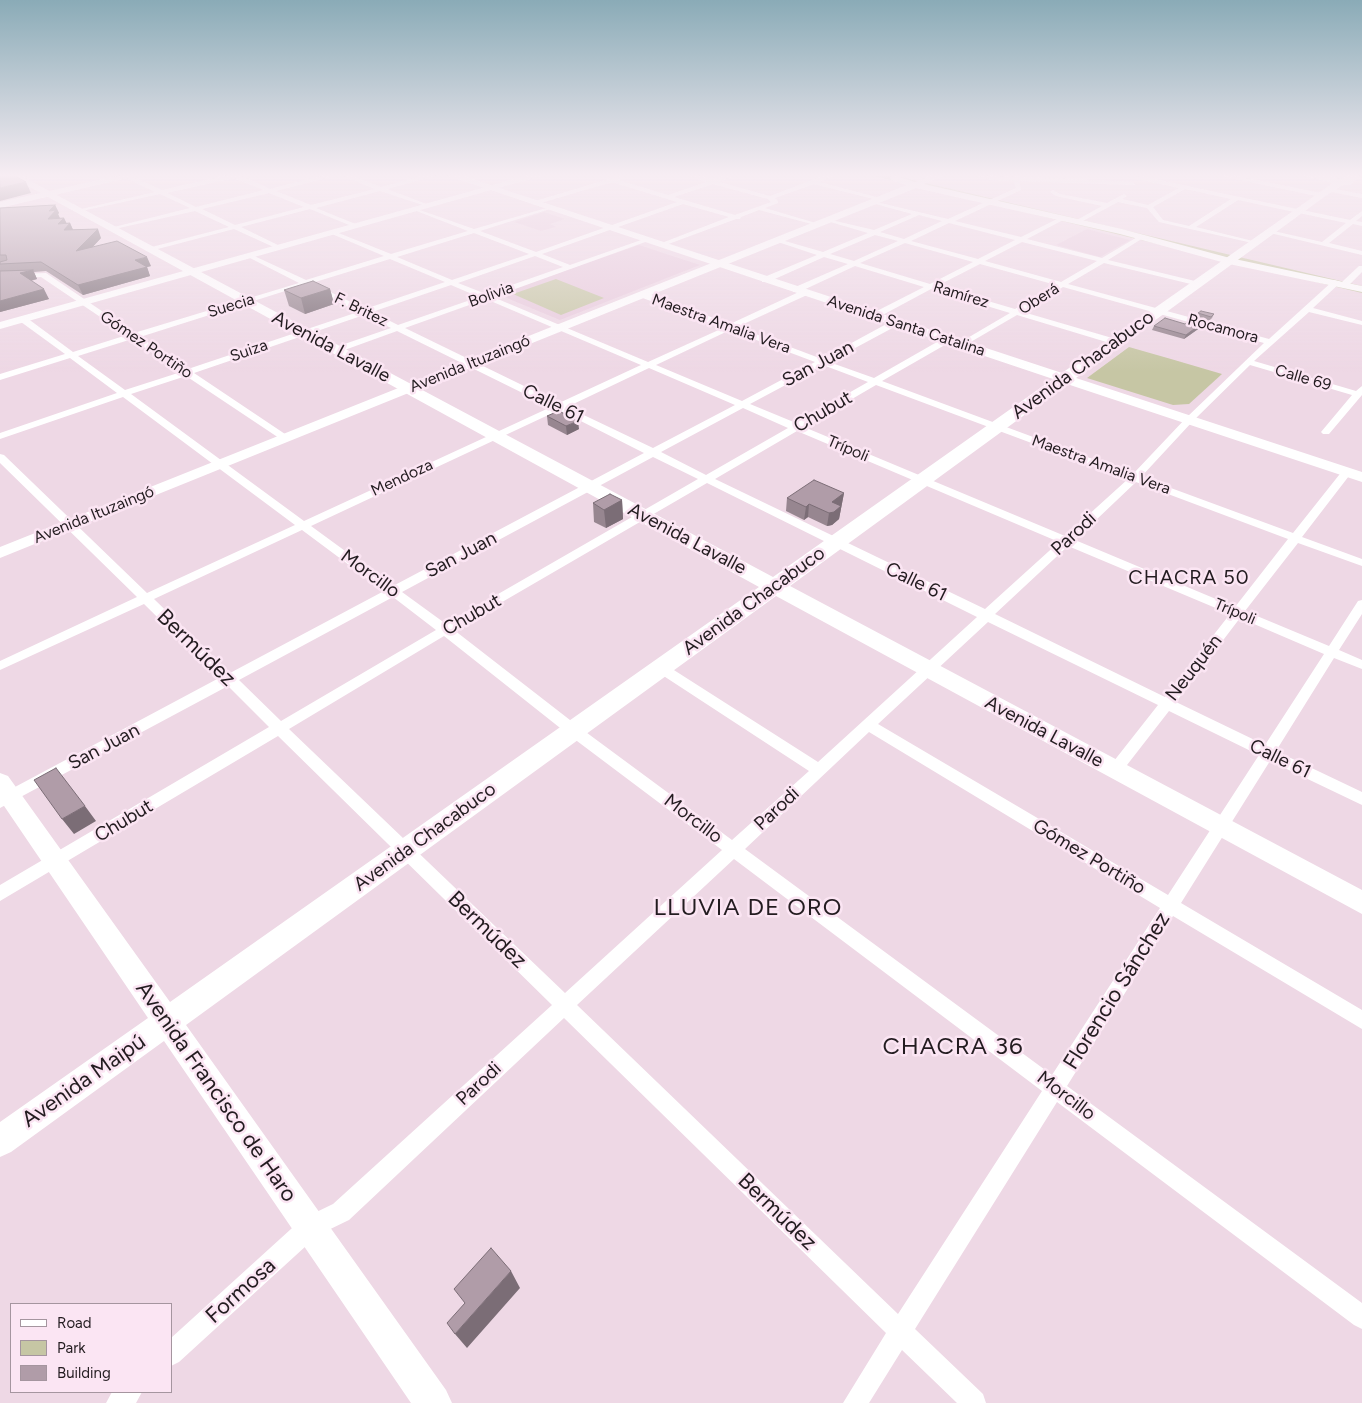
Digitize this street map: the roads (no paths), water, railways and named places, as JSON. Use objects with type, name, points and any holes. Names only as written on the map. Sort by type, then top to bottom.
[{"type":"main road","name":"Avenida Lavalle","points":[[133,240],[1362,904]]},
{"type":"main road","points":[[0,326],[307,240]]},
{"type":"main road","name":"Avenida Santa Catalina","points":[[647,240],[1362,477]]},
{"type":"main road","name":"Avenida Ituzaingó","points":[[0,553],[777,240]]},
{"type":"main road","points":[[1155,240],[1362,289]]},
{"type":"main road","name":"Avenida Chacabuco","points":[[168,1022],[1255,242]]},
{"type":"main road","name":"Avenida Francisco de Haro","points":[[3,793],[55,862],[168,1022],[433,1403]]},
{"type":"main road","name":"Avenida Maipú","points":[[0,1141],[168,1022]]},
{"type":"street","points":[[150,250],[186,240]]},
{"type":"street","points":[[264,240],[280,248]]},
{"type":"street","name":"Trípoli","points":[[352,240],[1362,665]]},
{"type":"street","name":"Suecia","points":[[0,377],[442,240]]},
{"type":"street","points":[[500,240],[570,267]]},
{"type":"street","name":"Suiza","points":[[0,436],[574,240]]},
{"type":"street","name":"Bolivia","points":[[336,350],[645,240]]},
{"type":"street","points":[[661,245],[674,240]]},
{"type":"street","name":"Ramírez","points":[[780,240],[1116,342]]},
{"type":"street","points":[[765,280],[856,240]]},
{"type":"street","points":[[874,316],[1021,240]]},
{"type":"street","points":[[1024,240],[1196,284]]},
{"type":"street","name":"Oberá","points":[[962,345],[1135,240]]},
{"type":"street","points":[[1248,240],[1255,242]]},
{"type":"street","points":[[1308,240],[1362,253]]},
{"type":"street","points":[[1324,244],[1328,240]]},
{"type":"street","name":"Rocamora","points":[[904,241],[1270,342]]},
{"type":"street","name":"Mendoza","points":[[0,666],[729,327],[854,263],[904,241]]},
{"type":"street","name":"F. Britez","points":[[250,256],[471,364]]},
{"type":"street","points":[[1341,284],[1362,268]]},
{"type":"street","name":"Gómez Portiño","points":[[0,277],[43,275],[286,438]]},
{"type":"street","name":"Parodi","points":[[310,1227],[341,1212],[1135,478],[1189,420],[1248,362],[1307,309],[1341,284]]},
{"type":"street","name":"Maestra Amalia Vera","points":[[643,295],[1362,563]]},
{"type":"street","points":[[1307,309],[1362,323]]},
{"type":"street","name":"Morcillo","points":[[24,320],[446,630],[574,730],[1362,1317]]},
{"type":"street","name":"San Juan","points":[[3,793],[230,680],[896,323]]},
{"type":"street","name":"Chubut","points":[[0,894],[642,515],[948,340]]},
{"type":"street","name":"Calle 69","points":[[1248,362],[1358,396]]},
{"type":"street","name":"Calle 61","points":[[471,364],[1362,799]]},
{"type":"street","points":[[1326,432],[1358,396]]},
{"type":"street","name":"Bermúdez","points":[[0,457],[974,1403]]},
{"type":"street","name":"Neuquén","points":[[1115,770],[1347,472]]},
{"type":"street","name":"Florencio Sánchez","points":[[855,1403],[1362,604]]},
{"type":"street","points":[[661,668],[819,770]]},
{"type":"street","name":"Gómez Portiño","points":[[868,725],[1362,1020]]},
{"type":"street","name":"Formosa","points":[[172,1353],[310,1227]]},
{"type":"street","points":[[118,1403],[129,1393]]},
{"type":"district","name":"CHACRA 50","points":[[1189,578]]},
{"type":"district","name":"LLUVIA DE ORO","points":[[748,908]]},
{"type":"district","name":"CHACRA 36","points":[[953,1047]]}]
